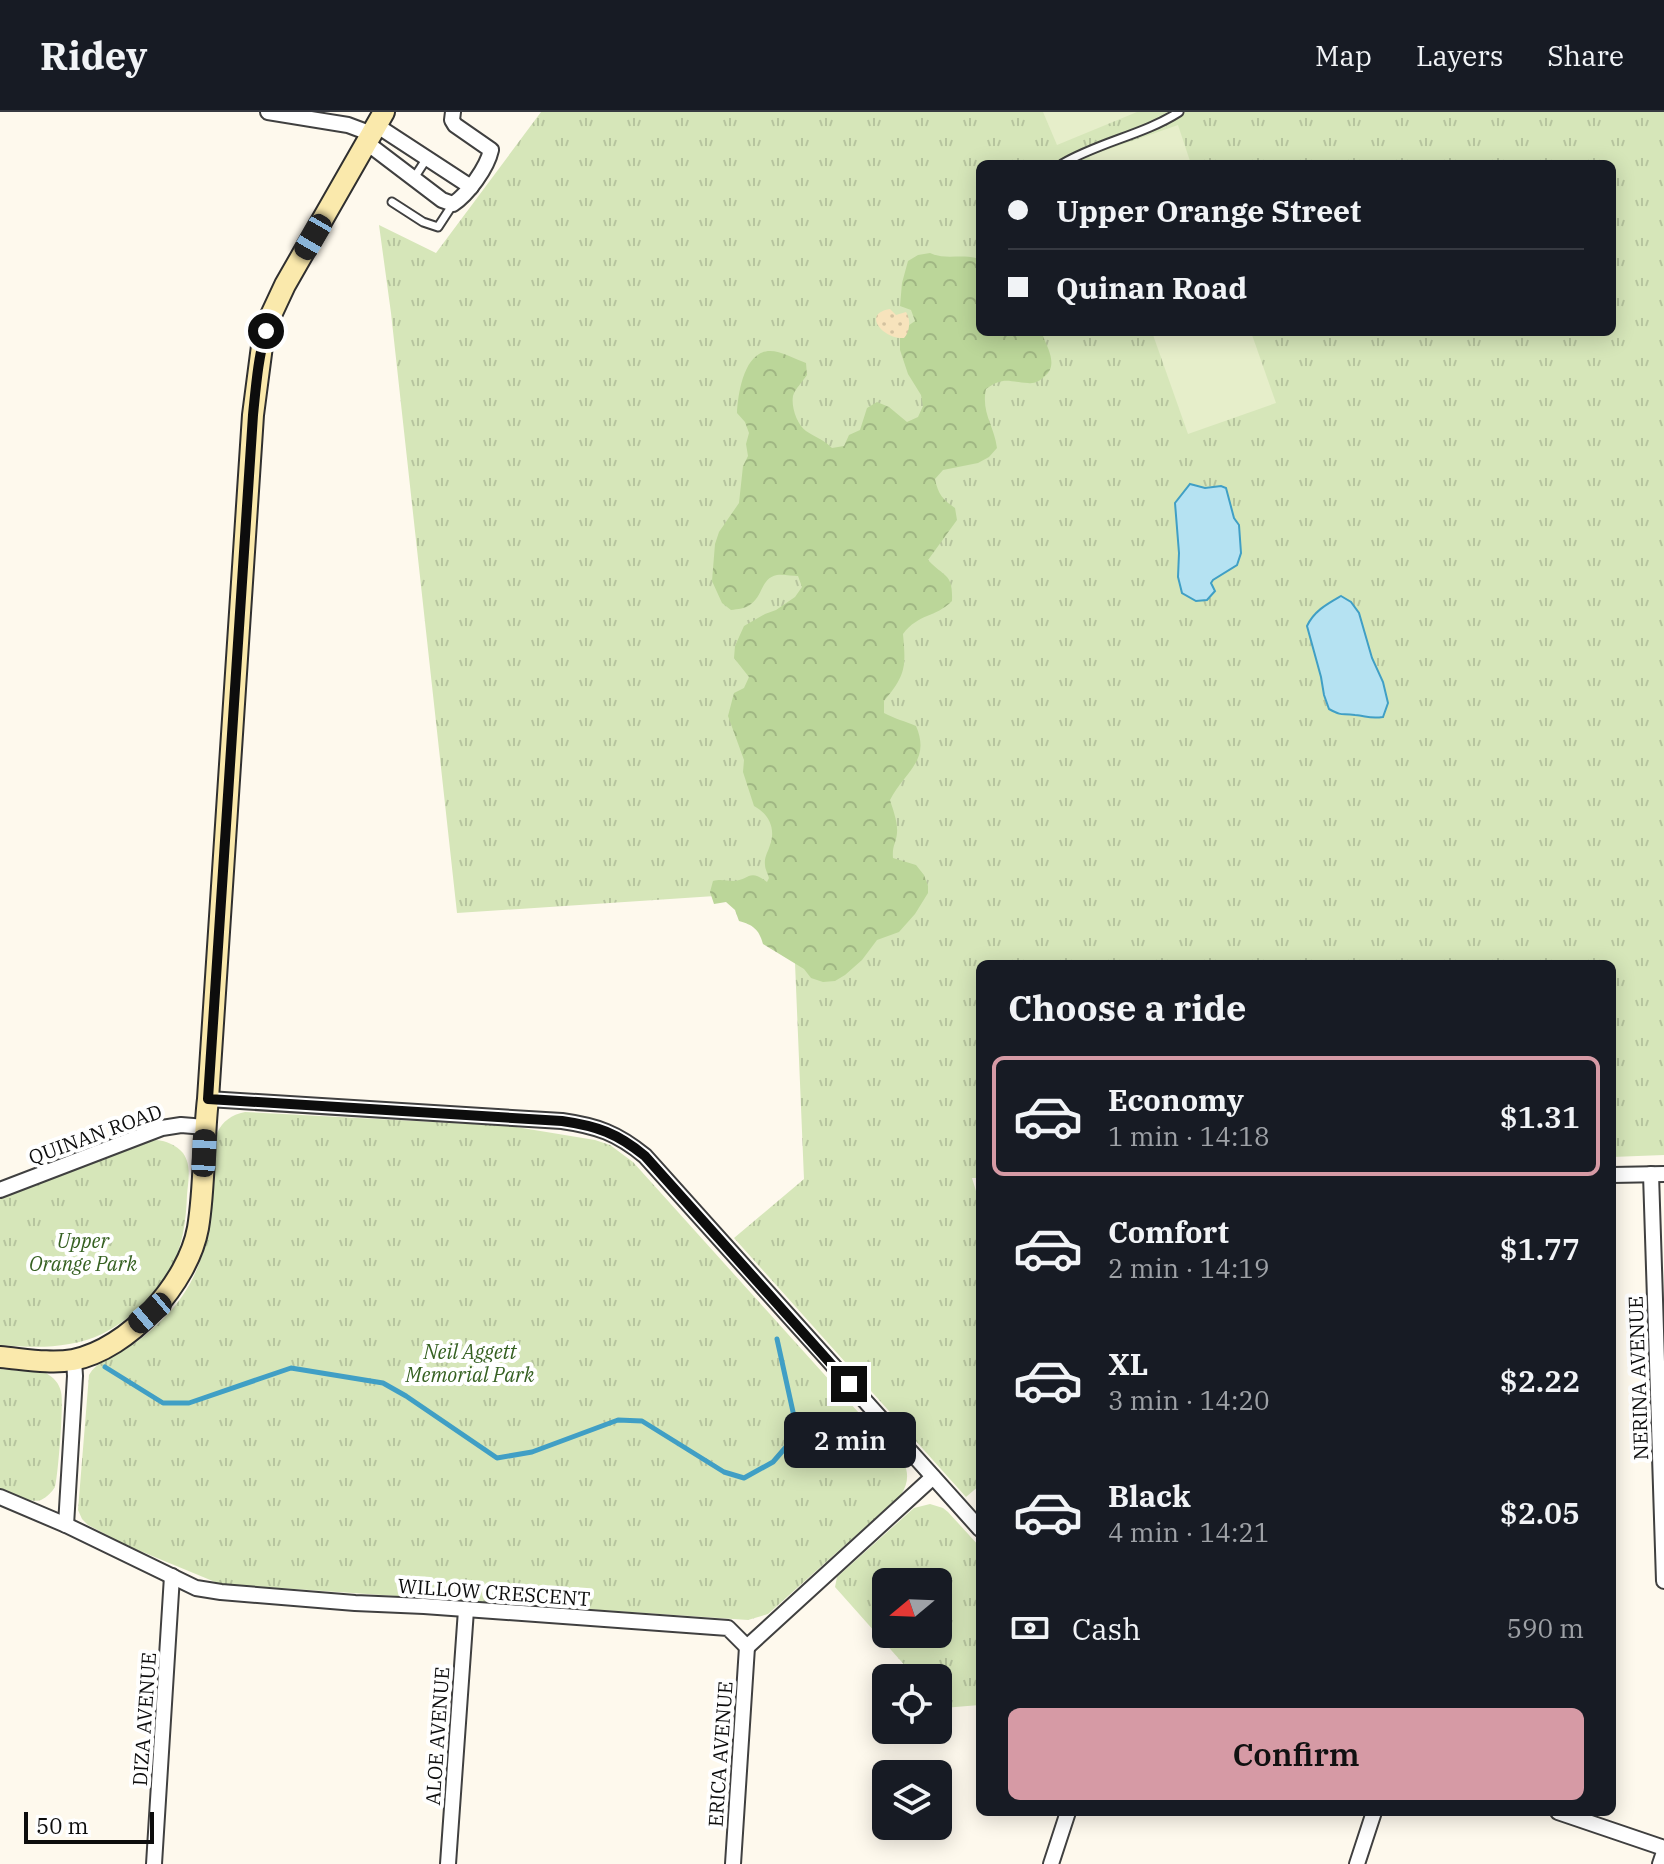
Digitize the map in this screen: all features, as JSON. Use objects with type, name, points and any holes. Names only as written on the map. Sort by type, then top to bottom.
[{"type":"street","points":[[268,112],[375,128],[471,187]]},
{"type":"street","points":[[375,128],[414,178],[442,200],[453,204],[471,187],[489,159],[491,150],[455,125],[453,112]]},
{"type":"street","points":[[0,1357],[74,1360],[99,1351],[133,1329],[161,1302],[182,1272],[198,1228],[253,415],[262,346],[271,315],[285,285],[375,128]]},
{"type":"street","points":[[208,1099],[562,1121],[588,1125],[629,1142],[645,1156],[976,1525]]},
{"type":"street","name":"QUINAN ROAD","points":[[0,1190],[162,1128],[181,1125],[205,1127]]},
{"type":"street","points":[[1616,1175],[1658,1174]]},
{"type":"street","name":"NERINA AVENUE","points":[[1658,1174],[1664,1581]]},
{"type":"street","points":[[66,1525],[74,1360]]},
{"type":"street","points":[[747,1647],[933,1477]]},
{"type":"street","name":"WILLOW CRESCENT","points":[[0,1497],[196,1588],[728,1628],[747,1647]]},
{"type":"street","name":"DIZA AVENUE","points":[[154,1864],[172,1576]]},
{"type":"street","name":"ALOE AVENUE","points":[[448,1864],[466,1610]]},
{"type":"street","name":"ERICA AVENUE","points":[[733,1864],[747,1647]]},
{"type":"street","points":[[1051,1864],[1067,1816]]},
{"type":"street","points":[[1357,1864],[1373,1816]]},
{"type":"street","points":[[1569,1816],[1664,1850],[1660,1864]]},
{"type":"lane","points":[[1069,160],[1179,112]]},
{"type":"lane","points":[[414,178],[427,158]]},
{"type":"lane","points":[[392,202],[423,222],[438,227],[453,204]]},
{"type":"green space","points":[[541,112],[1664,112],[1664,1155],[1616,1157],[1616,960],[976,960],[976,1178],[972,1178],[976,1191],[976,1488],[966,1497],[734,1238],[804,1179],[792,891],[457,913],[379,225],[436,253]]},
{"type":"green space","points":[[1043,112],[1137,112],[1057,145]]},
{"type":"green space","points":[[1178,125],[1190,160],[1090,160],[1089,156]]},
{"type":"green space","points":[[930,253],[976,258],[976,336],[1043,336],[1051,357],[1051,367],[1035,383],[1002,381],[986,389],[986,412],[997,448],[978,463],[943,470],[935,479],[942,496],[955,508],[957,520],[928,560],[949,580],[952,601],[915,622],[903,634],[903,670],[884,701],[884,713],[916,726],[920,738],[918,757],[890,800],[897,829],[893,858],[916,865],[924,875],[928,893],[899,932],[877,940],[862,960],[845,975],[835,981],[823,982],[811,978],[804,969],[763,944],[757,931],[739,921],[735,910],[726,902],[714,904],[710,892],[713,881],[734,881],[753,875],[767,882],[769,878],[765,862],[772,828],[767,818],[754,806],[743,772],[744,760],[728,716],[734,693],[744,688],[749,677],[734,658],[735,646],[744,626],[776,610],[795,597],[802,587],[798,576],[777,575],[765,583],[751,604],[731,610],[722,603],[712,581],[715,544],[719,532],[739,503],[749,433],[737,413],[739,395],[748,366],[761,353],[779,352],[806,363],[807,375],[793,396],[795,415],[803,428],[832,448],[844,446],[849,435],[860,430],[867,408],[877,402],[889,407],[907,422],[918,417],[923,406],[921,395],[908,374],[900,350],[900,338],[905,328],[915,321],[911,310],[900,306],[908,261]]},
{"type":"green space","points":[[1153,336],[1252,336],[1276,403],[1188,434]]},
{"type":"green space","name":"Neil Aggett Memorial Park","points":[[245,1112],[510,1126],[610,1145],[633,1162],[904,1463],[907,1479],[901,1495],[768,1614],[748,1620],[220,1584],[128,1546],[88,1525],[78,1510],[89,1375],[100,1363],[149,1332],[186,1291],[206,1242],[217,1133],[228,1119]]},
{"type":"green space","name":"Upper Orange Park","points":[[156,1140],[180,1150],[188,1163],[189,1174],[182,1238],[176,1258],[160,1286],[129,1317],[90,1339],[52,1346],[0,1345],[0,1198]]},
{"type":"green space","points":[[0,1369],[46,1373],[60,1389],[61,1424],[55,1487],[41,1500],[25,1499],[0,1488]]},
{"type":"green space","points":[[930,1504],[948,1512],[976,1543],[976,1705],[952,1707],[952,1664],[904,1664],[889,1648],[952,1648],[952,1568],[872,1568],[872,1629],[835,1587],[837,1577],[914,1508]]},
{"type":"sand","points":[[890,309],[896,315],[906,312],[908,315],[909,329],[904,338],[883,331],[876,321],[881,312]]},
{"type":"water","points":[[1190,484],[1226,488],[1239,525],[1241,553],[1237,565],[1213,580],[1211,583],[1215,591],[1207,600],[1196,601],[1182,593],[1178,577],[1175,503]]},
{"type":"water","points":[[1341,596],[1351,602],[1359,613],[1372,658],[1383,682],[1388,703],[1383,717],[1337,713],[1329,709],[1324,695],[1307,626],[1317,612]]},
{"type":"waterway","points":[[105,1367],[163,1403],[189,1403],[291,1368],[383,1383],[497,1458],[532,1452],[618,1420],[642,1421],[724,1472],[744,1478],[773,1462],[786,1447],[795,1421],[777,1339]]},
{"type":"route","points":[[266,331],[253,415],[208,1099],[562,1121],[588,1125],[615,1135],[645,1156],[849,1384]]}]
